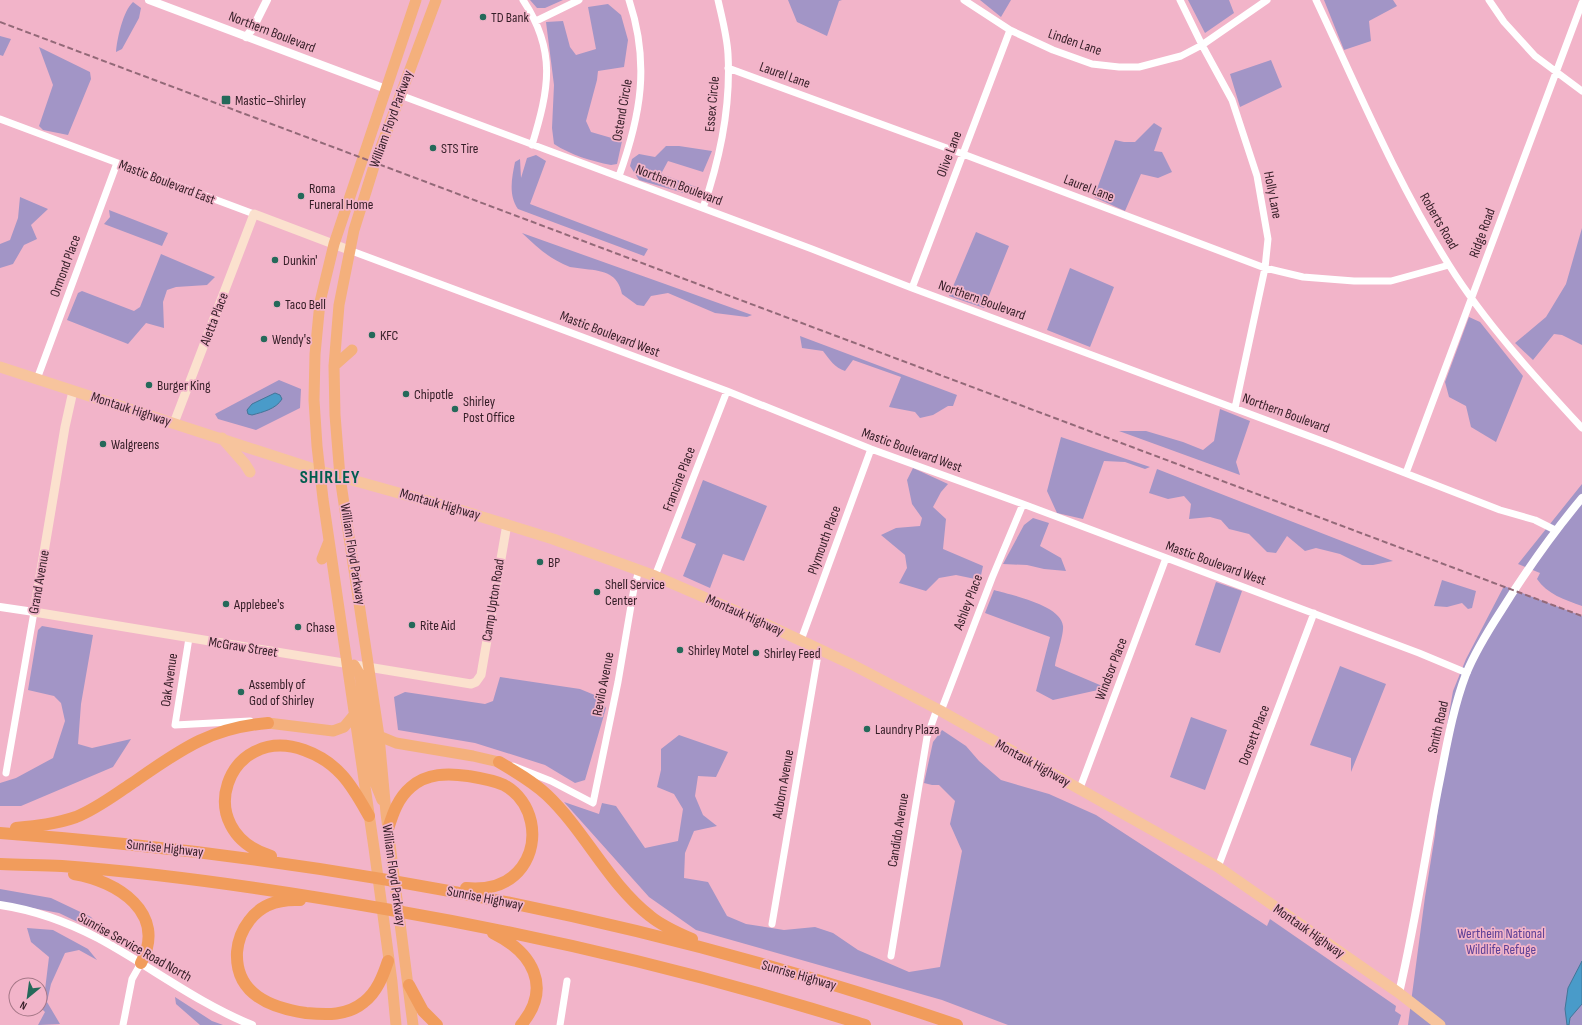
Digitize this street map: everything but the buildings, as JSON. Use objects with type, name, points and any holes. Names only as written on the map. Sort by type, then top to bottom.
[{"type":"highway","name":"William Floyd Parkway","points":[[395,1024],[374,848],[354,715],[350,664],[335,583],[320,471],[314,408],[315,354],[320,302],[334,244],[416,0]]},
{"type":"highway","name":"William Floyd Parkway","points":[[413,1025],[386,813],[380,736],[340,476],[335,415],[334,366],[339,305],[349,250],[364,196],[436,0]]},
{"type":"highway","points":[[334,366],[352,350]]},
{"type":"highway","points":[[322,559],[329,540]]},
{"type":"highway","points":[[324,573],[332,578],[335,583]]},
{"type":"highway","points":[[350,664],[360,675],[374,780],[386,813]]},
{"type":"highway","points":[[0,828],[38,826],[75,817],[97,807],[198,740],[217,733],[240,726],[268,723],[333,731],[344,727],[350,722],[354,715]]},
{"type":"highway","points":[[380,736],[396,743],[499,762],[531,782],[553,801],[627,893],[649,916],[680,934],[730,955]]},
{"type":"highway","points":[[300,865],[253,849],[238,837],[230,825],[225,803],[228,783],[237,766],[248,756],[262,749],[277,746],[294,747],[317,756],[332,765],[343,776],[355,791],[369,816]]},
{"type":"highway","points":[[388,829],[396,806],[406,791],[415,783],[433,776],[454,774],[493,781],[510,789],[523,802],[532,824],[532,843],[527,859],[513,876],[498,886],[487,888],[426,886]]},
{"type":"highway","name":"Sunrise Highway","points":[[0,833],[171,848],[300,865],[426,886],[655,935],[841,987],[957,1025]]},
{"type":"highway","name":"Sunrise Highway","points":[[0,864],[60,866],[265,889],[478,925],[558,942],[677,971],[865,1025]]},
{"type":"highway","points":[[27,866],[86,876],[110,885],[128,896],[141,912],[148,932],[147,950],[141,963]]},
{"type":"highway","points":[[340,901],[280,901],[269,904],[254,915],[243,929],[239,940],[238,949],[240,973],[250,990],[264,1001],[281,1008],[322,1014],[340,1014],[355,1009],[368,999],[378,986],[388,961]]},
{"type":"highway","points":[[478,925],[512,944],[523,954],[531,965],[535,979],[536,994],[532,1008],[521,1025]]},
{"type":"highway","points":[[409,985],[423,1011],[437,1025]]},
{"type":"main road","name":"Mastic Boulevard East","points":[[254,214],[349,250]]},
{"type":"main road","name":"Aletta Place","points":[[174,423],[254,214]]},
{"type":"main road","name":"Montauk Highway","points":[[0,367],[320,471],[507,524],[656,576],[753,618],[892,685],[939,710],[1218,866],[1399,993],[1440,1025]]},
{"type":"main road","name":"Grand Avenue","points":[[34,612],[65,427],[73,391]]},
{"type":"main road","points":[[222,438],[245,464],[250,472]]},
{"type":"main road","name":"Camp Upton Road","points":[[481,675],[507,524]]},
{"type":"main road","name":"McGraw Street","points":[[34,612],[467,684],[476,682],[481,675]]},
{"type":"street","name":"Northern Boulevard","points":[[149,0],[166,3],[246,37],[386,89]]},
{"type":"street","points":[[246,37],[253,28],[267,0]]},
{"type":"street","points":[[523,0],[536,21],[545,51],[547,79],[544,104],[532,145]]},
{"type":"street","points":[[536,21],[579,0]]},
{"type":"street","name":"Ostend Circle","points":[[619,176],[632,138],[640,102],[642,81],[642,65],[638,35],[629,0]]},
{"type":"street","name":"Essex Circle","points":[[703,208],[718,162],[724,129],[728,68],[727,41],[718,0]]},
{"type":"street","name":"Linden Lane","points":[[964,0],[1010,30],[1053,50],[1092,64],[1119,68],[1139,67],[1181,56],[1202,44],[1267,0]]},
{"type":"street","name":"Holly Lane","points":[[1180,0],[1232,100],[1257,176],[1268,239],[1265,268],[1235,408]]},
{"type":"street","name":"Roberts Road","points":[[1316,0],[1385,150],[1449,265],[1472,298],[1528,370],[1582,428]]},
{"type":"street","points":[[1488,0],[1504,22],[1535,56],[1582,91]]},
{"type":"street","name":"Ridge Road","points":[[1406,473],[1582,3]]},
{"type":"street","name":"Olive Lane","points":[[912,288],[1010,30]]},
{"type":"street","name":"Laurel Lane","points":[[728,68],[963,154],[1265,268],[1303,277],[1354,281],[1391,281],[1449,265]]},
{"type":"street","name":"Northern Boulevard","points":[[400,95],[1235,408],[1500,510],[1535,520],[1555,530]]},
{"type":"street","name":"Mastic Boulevard East","points":[[0,119],[254,214]]},
{"type":"street","name":"Ormond Place","points":[[37,379],[117,163]]},
{"type":"street","name":"Mastic Boulevard West","points":[[349,250],[727,391],[871,449],[1314,613],[1467,673]]},
{"type":"street","name":"Francine Place","points":[[656,576],[727,391]]},
{"type":"street","name":"Plymouth Place","points":[[801,640],[871,449]]},
{"type":"street","name":"Smith Road","points":[[1399,993],[1413,932],[1448,737],[1467,673],[1484,638],[1514,590],[1555,530],[1582,498]]},
{"type":"street","name":"Ashley Place","points":[[939,710],[1023,504]]},
{"type":"street","name":"Windsor Place","points":[[1080,788],[1166,558]]},
{"type":"street","name":"Revilo Avenue","points":[[499,762],[538,775],[593,804],[618,682],[634,588],[639,570]]},
{"type":"street","name":"McGraw Street","points":[[0,607],[34,612]]},
{"type":"street","name":"Grand Avenue","points":[[6,774],[34,612]]},
{"type":"street","name":"Dorsett Place","points":[[1218,866],[1314,613]]},
{"type":"street","name":"Oak Avenue","points":[[189,638],[175,725],[246,720],[268,723]]},
{"type":"street","name":"Auborn Avenue","points":[[772,924],[819,649]]},
{"type":"street","name":"Candido Avenue","points":[[891,956],[927,737],[939,710]]},
{"type":"street","name":"Sunrise Service Road North","points":[[0,905],[34,912],[68,924],[98,938],[212,1006],[252,1025]]},
{"type":"street","points":[[123,1025],[132,979],[141,963]]},
{"type":"street","points":[[560,1025],[567,981]]},
{"type":"green space","points":[[530,0],[563,0],[545,8],[537,8]]},
{"type":"green space","points":[[788,0],[842,0],[839,1],[827,36],[797,22]]},
{"type":"green space","points":[[980,0],[1011,0],[1001,17]]},
{"type":"green space","points":[[1188,0],[1229,0],[1234,13],[1205,33]]},
{"type":"green space","points":[[1324,0],[1393,0],[1397,6],[1369,21],[1371,41],[1344,50]]},
{"type":"green space","points":[[133,2],[141,8],[139,18],[122,49],[116,52],[123,18],[129,6]]},
{"type":"green space","points":[[608,4],[621,15],[628,40],[624,67],[598,71],[586,121],[591,132],[622,141],[617,164],[611,165],[581,157],[554,144],[552,128],[554,85],[546,22],[563,21],[570,47],[576,55],[596,49],[588,7]]},
{"type":"green space","points":[[0,36],[11,39],[3,56],[0,55]]},
{"type":"green space","points":[[39,47],[90,72],[91,79],[68,135],[43,130],[39,126],[53,85]]},
{"type":"green space","points":[[1271,60],[1282,87],[1240,107],[1230,74]]},
{"type":"green space","points":[[1154,123],[1162,128],[1154,151],[1162,152],[1172,172],[1158,178],[1141,174],[1125,211],[1094,197],[1115,140],[1135,142]]},
{"type":"green space","points":[[666,146],[679,146],[712,151],[703,172],[668,161],[661,174],[699,188],[694,196],[639,180],[630,166],[632,159],[639,154],[655,157]]},
{"type":"green space","points":[[536,155],[546,161],[530,204],[648,249],[644,256],[518,209],[512,192],[515,162],[520,159],[521,178],[527,158]]},
{"type":"green space","points":[[20,197],[48,209],[31,225],[37,239],[24,245],[13,264],[0,268],[0,244],[10,240],[18,218]]},
{"type":"green space","points":[[109,210],[168,233],[162,246],[104,224],[110,217]]},
{"type":"green space","points":[[1582,228],[1582,345],[1562,335],[1554,334],[1533,360],[1515,343],[1546,317],[1566,284]]},
{"type":"green space","points":[[976,232],[1009,246],[984,308],[949,296]]},
{"type":"green space","points":[[522,233],[752,315],[747,317],[715,313],[668,293],[651,296],[644,306],[637,305],[622,294],[617,282],[610,275],[599,271],[570,267],[562,264],[544,252]]},
{"type":"green space","points":[[161,254],[215,277],[207,285],[176,287],[167,290],[163,302],[164,328],[146,323],[128,344],[67,320],[78,293],[82,291],[134,311],[140,307]]},
{"type":"green space","points":[[1070,268],[1114,287],[1090,347],[1047,330]]},
{"type":"green space","points":[[1469,317],[1480,322],[1523,376],[1496,442],[1471,427],[1466,406],[1449,397],[1445,382]]},
{"type":"green space","points":[[800,336],[957,395],[953,406],[948,406],[933,415],[920,418],[915,412],[889,407],[901,377],[853,360],[845,371],[841,370],[832,363],[823,351],[802,348]]},
{"type":"green space","points":[[279,380],[301,389],[300,408],[256,430],[218,419],[215,414]]},
{"type":"green space","points":[[1220,409],[1250,421],[1236,462],[1240,475],[1119,431],[1146,431],[1183,442],[1203,450],[1214,441]]},
{"type":"green space","points":[[1061,437],[1150,467],[1145,469],[1125,462],[1104,461],[1083,519],[1057,513],[1047,491]]},
{"type":"green space","points":[[913,468],[948,484],[941,492],[933,507],[946,519],[943,549],[983,566],[980,580],[956,575],[939,578],[926,591],[899,583],[907,568],[905,555],[881,535],[896,528],[920,526],[922,518],[912,504],[907,480]]},
{"type":"green space","points":[[1157,469],[1393,561],[1373,565],[1362,565],[1340,554],[1316,548],[1305,551],[1287,536],[1276,553],[1267,552],[1249,534],[1229,529],[1221,520],[1210,517],[1189,519],[1191,504],[1184,496],[1168,499],[1149,493]]},
{"type":"green space","points":[[703,480],[767,506],[744,561],[723,554],[710,588],[683,576],[696,544],[681,538]]},
{"type":"green space","points":[[1582,484],[1582,606],[1551,593],[1537,579],[1540,573],[1518,564]]},
{"type":"green space","points":[[1033,518],[1049,523],[1040,546],[1061,558],[1066,571],[1044,569],[1027,565],[1003,564],[1024,525]]},
{"type":"green space","points":[[1442,580],[1476,591],[1472,608],[1468,609],[1462,603],[1447,607],[1434,606]]},
{"type":"green space","points":[[1216,582],[1242,591],[1220,653],[1195,645]]},
{"type":"green space","name":"Wertheim National Wildlife Refuge","points":[[1504,586],[1582,616],[1582,1025],[1408,1025],[1435,835],[1446,731],[1453,691],[1466,659]]},
{"type":"green space","points":[[994,590],[1034,602],[1054,612],[1060,619],[1063,626],[1055,666],[1107,688],[1053,700],[1036,691],[1050,637],[985,613]]},
{"type":"green space","points":[[42,626],[93,635],[81,704],[78,744],[92,748],[131,739],[113,767],[21,806],[0,806],[0,783],[16,778],[53,758],[65,721],[61,703],[54,696],[28,690],[38,630]]},
{"type":"green space","points":[[1340,666],[1386,684],[1351,772],[1351,758],[1310,745]]},
{"type":"green space","points":[[500,677],[580,689],[597,696],[606,708],[585,780],[575,783],[545,765],[475,743],[398,730],[394,697],[405,692],[485,704],[493,701]]},
{"type":"green space","points":[[1191,717],[1227,730],[1205,790],[1170,777]]},
{"type":"green space","points":[[942,730],[966,746],[979,761],[1001,780],[1049,794],[1096,815],[1267,926],[1270,919],[1396,1006],[1395,1011],[1401,1015],[1398,1025],[1008,1025],[942,1000],[696,930],[649,897],[564,802],[599,814],[602,803],[616,806],[645,848],[678,841],[683,809],[674,794],[657,787],[661,770],[661,749],[679,735],[728,752],[716,777],[698,776],[695,796],[703,815],[717,826],[694,831],[685,853],[684,878],[708,882],[727,916],[746,924],[784,930],[815,927],[833,933],[858,950],[909,972],[940,967],[962,851],[950,824],[955,801],[939,785],[924,783],[933,742]]},
{"type":"green space","points":[[0,889],[51,898],[91,917],[107,936],[59,913],[0,902]]},
{"type":"green space","points":[[27,928],[53,930],[88,949],[97,960],[79,950],[65,953],[51,984],[48,998],[48,977],[47,977],[49,957],[31,942]]},
{"type":"green space","points":[[175,997],[212,1021],[223,1025],[200,1025],[176,1004]]},
{"type":"green space","points":[[48,1004],[60,1024],[38,1025],[42,1017],[48,1017]]},
{"type":"water","points":[[275,393],[280,395],[282,399],[276,405],[269,410],[260,413],[252,415],[248,414],[247,410],[252,404]]},
{"type":"water","points":[[1582,961],[1582,1004],[1570,1018],[1569,1025],[1567,1025],[1565,1009],[1568,988]]},
{"type":"railway","points":[[0,22],[1582,616]]},
{"type":"place","name":"TD Bank","points":[[483,17]]},
{"type":"place","name":"Mastic–Shirley","points":[[226,100]]},
{"type":"place","name":"STS Tire","points":[[433,148]]},
{"type":"place","name":"Roma Funeral Home","points":[[301,196]]},
{"type":"place","name":"Dunkin'","points":[[275,260]]},
{"type":"place","name":"Taco Bell","points":[[277,304]]},
{"type":"place","name":"KFC","points":[[372,335]]},
{"type":"place","name":"Wendy's","points":[[264,339]]},
{"type":"place","name":"Burger King","points":[[149,385]]},
{"type":"place","name":"Chipotle","points":[[406,394]]},
{"type":"place","name":"Shirley Post Office","points":[[455,409]]},
{"type":"place","name":"Walgreens","points":[[103,444]]},
{"type":"place","name":"BP","points":[[540,562]]},
{"type":"place","name":"Shell Service Center","points":[[597,592]]},
{"type":"place","name":"Applebee's","points":[[226,604]]},
{"type":"place","name":"Rite Aid","points":[[412,625]]},
{"type":"place","name":"Chase","points":[[298,627]]},
{"type":"place","name":"Shirley Motel","points":[[680,650]]},
{"type":"place","name":"Shirley Feed","points":[[756,653]]},
{"type":"place","name":"Assembly of God of Shirley","points":[[241,692]]},
{"type":"place","name":"Laundry Plaza","points":[[867,729]]},
{"type":"district","name":"SHIRLEY","points":[[330,477]]}]
